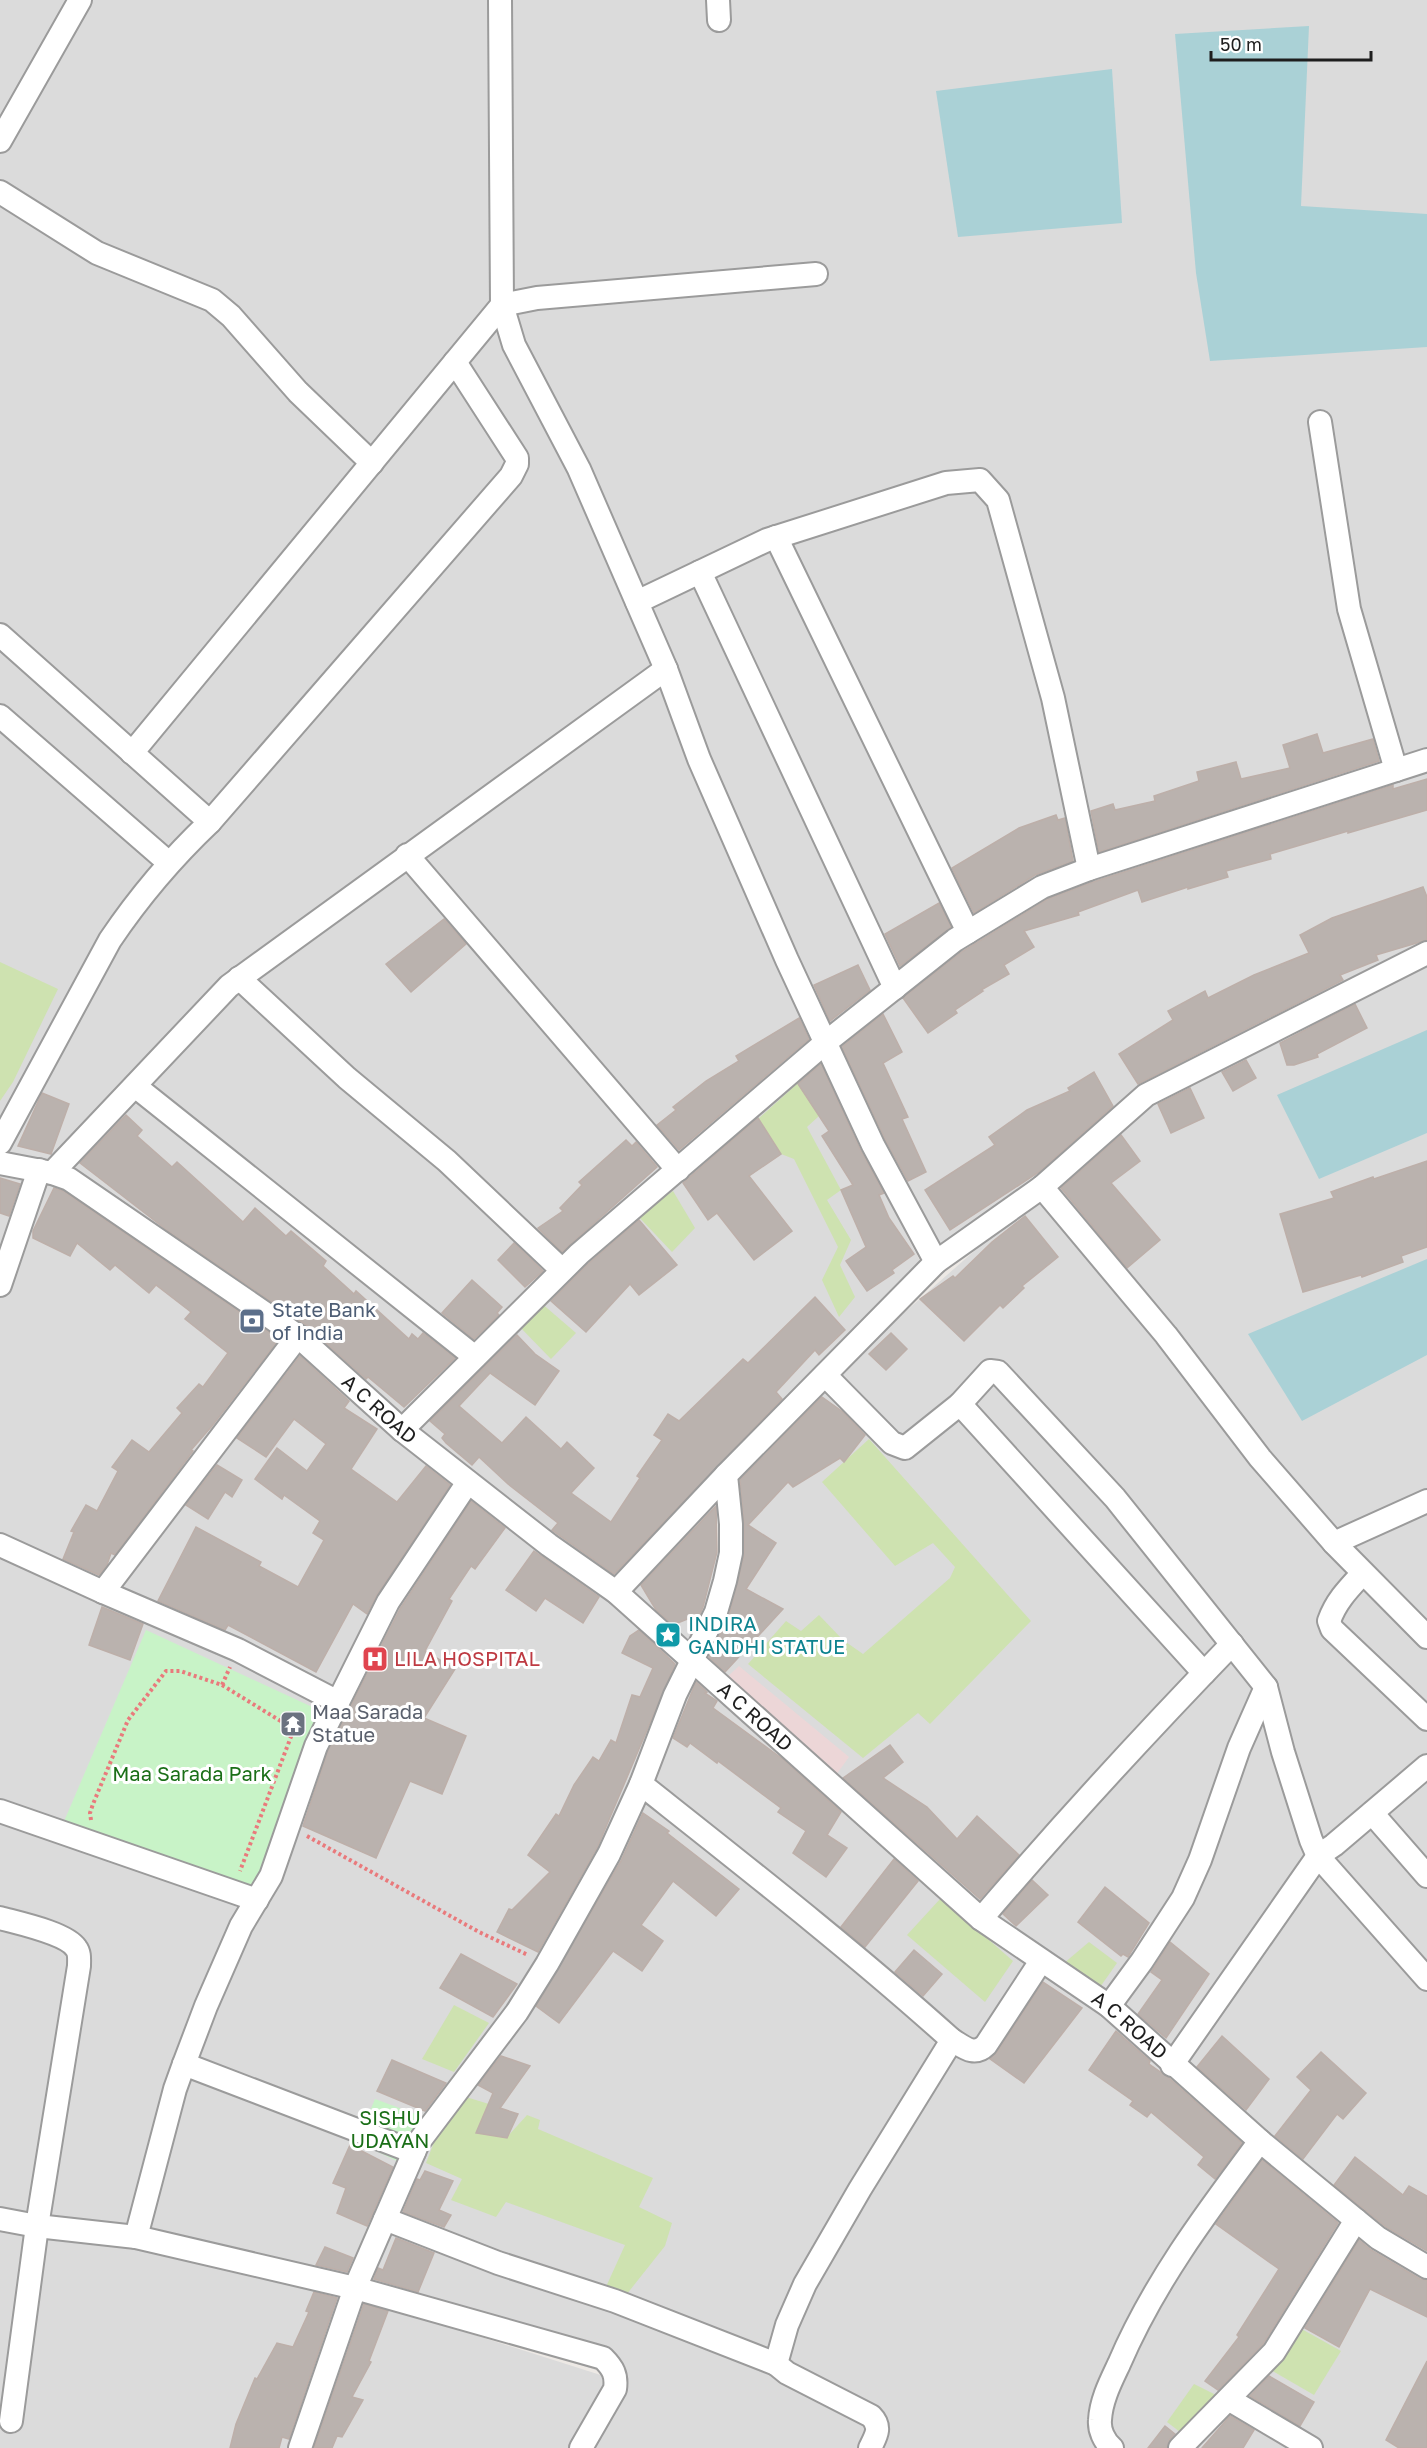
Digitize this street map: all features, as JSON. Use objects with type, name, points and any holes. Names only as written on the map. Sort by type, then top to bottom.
[{"type":"street","points":[[0,141],[80,0]]},
{"type":"street","points":[[500,0],[502,305],[514,345],[579,469],[666,669],[699,759],[825,1043],[873,1145],[936,1262]]},
{"type":"street","points":[[0,192],[97,253],[212,300],[231,316],[298,392],[372,463]]},
{"type":"street","points":[[132,753],[502,305],[537,298],[816,274]]},
{"type":"street","points":[[0,1143],[110,940],[169,863],[210,822],[511,476],[517,464],[517,458],[455,362]]},
{"type":"street","points":[[1320,422],[1349,609],[1396,770]]},
{"type":"street","points":[[637,602],[776,537],[946,483],[981,480],[998,500],[1053,698],[1089,869]]},
{"type":"street","points":[[776,537],[969,932]]},
{"type":"street","points":[[700,572],[895,988]]},
{"type":"street","points":[[0,635],[210,822]]},
{"type":"street","points":[[0,1285],[46,1172],[135,1086],[229,986],[666,669]]},
{"type":"street","points":[[0,716],[169,863]]},
{"type":"street","points":[[402,1430],[562,1270],[825,1043],[969,932],[1042,887],[1089,869],[1427,760]]},
{"type":"street","points":[[407,855],[678,1170]]},
{"type":"street","points":[[616,1592],[726,1475],[936,1262],[1042,1187],[1146,1095],[1427,953]]},
{"type":"street","points":[[239,978],[347,1078],[447,1161],[562,1270]]},
{"type":"street","points":[[135,1086],[475,1357]]},
{"type":"street","name":"A C ROAD","points":[[0,1163],[69,1179],[297,1336],[402,1430],[549,1545],[616,1592],[981,1919],[1109,2006],[1172,2065],[1260,2141],[1378,2238],[1427,2266]]},
{"type":"street","points":[[1042,1187],[1166,1335],[1260,1458],[1334,1543],[1427,1637]]},
{"type":"street","points":[[103,1592],[297,1336]]},
{"type":"street","points":[[825,1375],[892,1443],[905,1448],[960,1404],[990,1371],[994,1370],[1002,1375],[1115,1498],[1266,1687],[1283,1752],[1318,1856],[1427,1979]]},
{"type":"street","points":[[960,1404],[1204,1673]]},
{"type":"street","points":[[300,2448],[355,2288],[414,2152],[427,2129],[517,2012],[548,1964],[609,1854],[641,1784],[675,1695],[716,1612],[731,1553],[731,1524],[726,1475]]},
{"type":"street","points":[[136,2237],[175,2089],[184,2064],[206,2006],[237,1936],[271,1876],[316,1746],[388,1602],[468,1482]]},
{"type":"street","points":[[1334,1543],[1427,1501]]},
{"type":"street","points":[[0,1545],[238,1650],[338,1702]]},
{"type":"street","points":[[1363,1573],[1343,1594],[1334,1608],[1329,1621],[1332,1629],[1427,1719]]},
{"type":"street","points":[[981,1919],[1032,1860],[1232,1644]]},
{"type":"street","points":[[1109,2006],[1183,1898],[1200,1860],[1239,1748],[1266,1687]]},
{"type":"street","points":[[1172,2065],[1318,1856],[1427,1766]]},
{"type":"street","points":[[641,1784],[779,1892],[882,1977],[952,2040],[974,2052],[980,2051],[986,2045],[1041,1961]]},
{"type":"street","points":[[0,1811],[257,1900]]},
{"type":"street","points":[[1372,1813],[1427,1876]]},
{"type":"street","points":[[0,1918],[60,1936],[71,1942],[79,1953],[79,1966],[37,2226],[11,2421]]},
{"type":"street","points":[[776,2364],[787,2325],[805,2284],[860,2189],[952,2040]]},
{"type":"street","points":[[184,2064],[414,2152]]},
{"type":"street","points":[[1112,2448],[1102,2435],[1100,2420],[1105,2396],[1126,2347],[1151,2296],[1260,2141]]},
{"type":"street","points":[[385,2218],[498,2263],[615,2301],[776,2364],[787,2373],[872,2416],[879,2427],[870,2448]]},
{"type":"street","points":[[0,2219],[37,2226],[136,2237],[355,2288],[603,2358],[613,2369],[616,2380],[615,2389],[581,2448]]},
{"type":"street","points":[[1180,2448],[1230,2400],[1274,2352],[1356,2220]]},
{"type":"street","points":[[1230,2400],[1311,2448]]},
{"type":"path","points":[[222,1685],[238,1650]]},
{"type":"path","points":[[98,1826],[91,1820],[90,1813],[112,1755],[128,1720],[166,1671],[180,1671],[222,1685],[292,1728],[292,1734],[239,1874],[234,1876]]},
{"type":"path","points":[[288,1826],[479,1932],[548,1964]]},
{"type":"shaded area","points":[[0,0],[1427,0],[1427,951],[1248,1046],[1427,954],[1427,2448],[575,2448],[615,2376],[356,2293],[289,2448],[0,2448],[0,1158],[44,1169],[0,1156]],"holes":[[[826,1045],[934,1278],[1114,1128],[830,1378],[928,1276],[908,1238],[825,1051],[582,1251],[404,1424],[493,1500],[469,1484],[401,1581],[463,1484],[357,1395],[398,1425],[576,1250]],[[287,1344],[291,1347],[109,1591],[150,1612],[104,1592]],[[721,1489],[719,1580],[685,1659],[619,1592],[638,1574],[622,1592],[684,1653],[710,1594],[716,1573],[718,1492]],[[380,1612],[329,1706],[288,1681],[324,1698]]]},
{"type":"shaded area","points":[[739,1666],[849,1757],[836,1775],[724,1680]]},
{"type":"shaded area","points":[[359,2298],[610,2378],[571,2448],[293,2448]]},
{"type":"green space","points":[[0,962],[58,989],[13,1082],[0,1101]]},
{"type":"green space","points":[[798,1083],[819,1116],[807,1127],[841,1190],[827,1200],[851,1240],[840,1265],[855,1297],[839,1317],[822,1280],[838,1247],[794,1159],[781,1154],[758,1119]]},
{"type":"green space","points":[[673,1191],[695,1228],[672,1252],[637,1215]]},
{"type":"green space","points":[[540,1302],[576,1333],[551,1359],[518,1325]]},
{"type":"green space","points":[[869,1439],[1031,1621],[930,1724],[918,1713],[863,1758],[748,1664],[786,1621],[801,1631],[819,1615],[843,1640],[863,1654],[950,1578],[955,1567],[933,1543],[895,1566],[822,1482]]},
{"type":"green space","name":"Maa Sarada Park","points":[[146,1630],[323,1712],[248,1903],[59,1833]]},
{"type":"green space","points":[[941,1898],[1013,1961],[985,2002],[907,1935]]},
{"type":"green space","points":[[1089,1942],[1117,1963],[1098,1990],[1063,1964]]},
{"type":"green space","points":[[454,2005],[489,2023],[454,2072],[422,2059]]},
{"type":"green space","points":[[466,2097],[489,2104],[477,2133],[507,2137],[527,2115],[540,2120],[538,2129],[653,2178],[639,2207],[672,2223],[665,2246],[619,2304],[600,2300],[625,2245],[506,2202],[496,2217],[451,2200],[462,2179],[426,2163],[436,2137]]},
{"type":"green space","name":"SISHU UDAYAN","points":[[375,2099],[424,2117],[401,2163],[357,2142]]},
{"type":"green space","points":[[1298,2327],[1341,2351],[1314,2395],[1269,2369]]},
{"type":"green space","points":[[1194,2384],[1222,2398],[1184,2435],[1167,2422]]},
{"type":"water","points":[[1309,26],[1301,206],[1427,214],[1427,347],[1210,361],[1196,273],[1175,34]]},
{"type":"water","points":[[1112,69],[1122,223],[958,237],[936,91]]},
{"type":"water","points":[[1427,1030],[1427,1133],[1319,1179],[1277,1095]]},
{"type":"water","points":[[1427,1259],[1427,1355],[1302,1421],[1248,1334]]},
{"type":"building","points":[[1317,734],[1323,753],[1373,739],[1379,761],[1099,852],[1091,811],[1113,804],[1115,810],[1155,801],[1154,796],[1199,781],[1197,772],[1236,762],[1241,779],[1290,768],[1283,745]]},
{"type":"building","points":[[1427,779],[1427,810],[1270,854],[1271,859],[1226,871],[1228,877],[1142,902],[1138,890],[1078,912],[1079,915],[1024,931],[1034,947],[1004,965],[1009,974],[981,990],[983,991],[955,1010],[957,1013],[928,1033],[903,998],[963,951],[1048,899],[1093,882],[1393,785],[1393,789]]},
{"type":"building","points":[[1056,815],[1058,820],[1065,818],[1073,861],[1035,875],[974,913],[952,868],[1019,828]]},
{"type":"building","points":[[1423,887],[1427,897],[1427,940],[1376,955],[1378,960],[1340,975],[1343,980],[1138,1084],[1119,1054],[1173,1020],[1168,1011],[1205,991],[1208,998],[1254,975],[1309,953],[1300,935],[1332,918]]},
{"type":"building","points":[[939,903],[951,927],[900,966],[885,934]]},
{"type":"building","points":[[444,919],[466,944],[411,992],[386,964]]},
{"type":"building","points":[[858,965],[870,990],[830,1021],[814,985]]},
{"type":"building","points":[[1355,1004],[1367,1028],[1317,1054],[1318,1057],[1287,1065],[1280,1043]]},
{"type":"building","points":[[883,1014],[902,1052],[883,1063],[908,1117],[902,1119],[926,1172],[908,1181],[885,1139],[842,1047]]},
{"type":"building","points":[[799,1018],[809,1039],[679,1150],[657,1125],[676,1110],[673,1107],[706,1081],[739,1061],[736,1056]]},
{"type":"building","points":[[1246,1060],[1256,1078],[1233,1091],[1222,1072]]},
{"type":"building","points":[[821,1064],[861,1151],[884,1193],[879,1195],[889,1218],[914,1254],[892,1270],[894,1273],[867,1291],[846,1261],[866,1247],[841,1190],[853,1185],[822,1136],[829,1131],[798,1084]]},
{"type":"building","points":[[1094,1072],[1113,1106],[1039,1172],[950,1230],[925,1190],[995,1145],[989,1137],[1027,1110],[1070,1091],[1068,1088]]},
{"type":"building","points":[[1190,1088],[1204,1118],[1171,1133],[1158,1104]]},
{"type":"building","points":[[42,1093],[69,1104],[51,1154],[18,1146]]},
{"type":"building","points":[[126,1115],[142,1130],[137,1136],[172,1167],[177,1162],[243,1222],[255,1208],[286,1236],[291,1231],[326,1261],[323,1266],[354,1294],[356,1291],[409,1339],[412,1334],[418,1339],[423,1333],[455,1358],[404,1407],[368,1377],[366,1379],[306,1325],[168,1231],[80,1163]]},
{"type":"building","points":[[758,1118],[781,1154],[749,1176],[792,1231],[754,1260],[717,1213],[708,1220],[683,1183]]},
{"type":"building","points":[[1121,1135],[1140,1161],[1111,1183],[1160,1240],[1127,1268],[1061,1188]]},
{"type":"building","points":[[626,1140],[632,1146],[636,1142],[657,1167],[562,1252],[538,1228],[563,1211],[560,1208],[582,1185],[579,1182]]},
{"type":"building","points":[[1427,1161],[1427,1247],[1401,1256],[1403,1262],[1362,1277],[1361,1275],[1303,1292],[1280,1214],[1334,1198],[1331,1192]]},
{"type":"building","points":[[0,1178],[20,1184],[9,1216],[0,1213]]},
{"type":"building","points":[[54,1188],[63,1191],[279,1339],[191,1450],[193,1451],[115,1555],[111,1553],[107,1565],[99,1575],[63,1559],[74,1532],[71,1531],[86,1505],[97,1511],[118,1471],[112,1467],[132,1440],[149,1452],[182,1413],[177,1408],[199,1384],[203,1387],[228,1353],[185,1319],[191,1312],[156,1285],[149,1293],[115,1265],[110,1270],[77,1243],[70,1256],[33,1238],[33,1231]]},
{"type":"building","points":[[1025,1216],[1058,1257],[1022,1286],[1024,1288],[1003,1308],[1000,1305],[964,1341],[920,1299],[953,1276],[955,1278],[992,1242]]},
{"type":"building","points":[[639,1220],[677,1265],[639,1295],[630,1284],[586,1332],[551,1301],[588,1264]]},
{"type":"building","points":[[514,1243],[543,1271],[525,1287],[498,1260]]},
{"type":"building","points":[[472,1280],[502,1307],[497,1313],[499,1315],[474,1339],[442,1313]]},
{"type":"building","points":[[815,1297],[845,1330],[819,1355],[815,1350],[776,1392],[782,1399],[614,1574],[552,1530],[558,1523],[508,1484],[479,1457],[472,1465],[446,1443],[442,1438],[445,1434],[430,1421],[517,1335],[535,1354],[559,1371],[535,1405],[490,1373],[459,1406],[502,1443],[526,1417],[561,1449],[567,1442],[594,1468],[571,1493],[611,1522],[640,1478],[637,1476],[662,1440],[654,1435],[668,1414],[679,1421],[743,1359],[748,1363]]},
{"type":"building","points":[[891,1333],[907,1349],[886,1370],[869,1354]]},
{"type":"building","points":[[300,1356],[349,1401],[344,1408],[377,1429],[351,1469],[397,1502],[426,1466],[450,1485],[377,1595],[367,1614],[353,1604],[316,1672],[228,1625],[225,1630],[158,1601],[196,1527],[261,1562],[259,1566],[298,1587],[324,1540],[313,1533],[320,1521],[284,1495],[282,1499],[255,1479],[277,1448],[307,1471],[326,1444],[294,1419],[266,1457],[237,1438]]},
{"type":"building","points":[[822,1397],[843,1412],[865,1435],[844,1462],[840,1458],[793,1487],[788,1482],[748,1525],[776,1543],[746,1589],[783,1609],[725,1672],[709,1657],[729,1616],[744,1556],[740,1480]]},
{"type":"building","points":[[217,1465],[242,1480],[232,1497],[225,1492],[208,1519],[186,1505]]},
{"type":"building","points":[[471,1501],[505,1528],[475,1569],[471,1566],[449,1599],[452,1601],[425,1651],[455,1669],[424,1718],[466,1736],[442,1794],[410,1781],[376,1858],[303,1826],[328,1751],[400,1609]]},
{"type":"building","points":[[716,1506],[717,1552],[703,1607],[700,1614],[673,1625],[656,1610],[641,1585]]},
{"type":"building","points":[[534,1551],[599,1597],[583,1623],[545,1598],[536,1611],[506,1590]]},
{"type":"building","points":[[102,1607],[143,1624],[130,1660],[89,1645]]},
{"type":"building","points":[[639,1630],[675,1664],[597,1848],[538,1952],[497,1932],[509,1909],[512,1910],[550,1872],[528,1855],[556,1814],[559,1816],[574,1785],[593,1757],[599,1761],[611,1740],[616,1743],[632,1695],[640,1697],[653,1668],[622,1653],[630,1636]]},
{"type":"building","points":[[696,1682],[707,1692],[705,1693],[717,1701],[713,1708],[784,1760],[841,1812],[827,1835],[847,1848],[826,1877],[793,1853],[806,1831],[778,1812],[781,1808],[718,1761],[717,1763],[690,1743],[687,1747],[673,1738]]},
{"type":"building","points":[[890,1745],[903,1762],[883,1778],[927,1807],[957,1839],[977,1816],[1019,1855],[980,1899],[843,1778]]},
{"type":"building","points":[[643,1813],[669,1831],[667,1833],[739,1889],[716,1916],[673,1881],[641,1925],[663,1941],[642,1971],[613,1951],[559,2023],[536,2006],[621,1861]]},
{"type":"building","points":[[894,1859],[918,1881],[865,1947],[841,1927]]},
{"type":"building","points":[[1032,1880],[1048,1895],[1016,1926],[1003,1914]]},
{"type":"building","points":[[1105,1887],[1149,1923],[1128,1957],[1123,1954],[1121,1956],[1078,1922]]},
{"type":"building","points":[[1170,1942],[1209,1974],[1166,2038],[1138,2014],[1162,1980],[1151,1972]]},
{"type":"building","points":[[914,1950],[942,1974],[923,1996],[895,1972]]},
{"type":"building","points":[[461,1954],[517,1984],[493,2017],[440,1988]]},
{"type":"building","points":[[1043,1982],[1082,2008],[1024,2083],[990,2059]]},
{"type":"building","points":[[1116,2031],[1150,2061],[1149,2064],[1169,2078],[1242,2143],[1215,2179],[1198,2165],[1204,2157],[1151,2112],[1147,2117],[1130,2105],[1133,2101],[1089,2070]]},
{"type":"building","points":[[1222,2036],[1269,2079],[1246,2110],[1197,2067]]},
{"type":"building","points":[[1321,2052],[1366,2093],[1343,2119],[1337,2114],[1303,2159],[1275,2136],[1311,2090],[1297,2077]]},
{"type":"building","points":[[501,2056],[530,2066],[500,2108],[518,2114],[507,2138],[476,2133],[493,2093],[478,2085]]},
{"type":"building","points":[[392,2060],[446,2083],[425,2111],[377,2091]]},
{"type":"building","points":[[350,2145],[393,2167],[367,2226],[337,2213],[346,2188],[333,2183]]},
{"type":"building","points":[[1355,2157],[1403,2195],[1409,2186],[1427,2196],[1427,2251],[1386,2227],[1334,2185]]},
{"type":"building","points":[[1262,2160],[1338,2223],[1263,2344],[1218,2390],[1205,2381],[1239,2337],[1237,2335],[1279,2269],[1216,2224]]},
{"type":"building","points":[[425,2171],[453,2181],[439,2210],[451,2215],[444,2227],[403,2212],[417,2179],[420,2180]]},
{"type":"building","points":[[396,2238],[434,2253],[418,2292],[374,2279],[378,2268],[383,2270]]},
{"type":"building","points":[[1359,2240],[1371,2250],[1420,2279],[1427,2280],[1427,2317],[1370,2289],[1339,2347],[1305,2328]]},
{"type":"building","points":[[325,2247],[353,2258],[347,2272],[316,2265]]},
{"type":"building","points":[[314,2292],[337,2298],[289,2439],[282,2437],[279,2448],[230,2448],[236,2424],[255,2378],[257,2379],[277,2343],[293,2347],[309,2312],[306,2311]]},
{"type":"building","points":[[364,2304],[388,2311],[369,2361],[371,2362],[352,2397],[363,2400],[342,2437],[337,2436],[332,2448],[314,2448]]},
{"type":"building","points":[[1427,2361],[1427,2448],[1399,2448],[1386,2440]]},
{"type":"building","points":[[1269,2376],[1314,2402],[1300,2426],[1250,2396]]},
{"type":"building","points":[[1230,2416],[1254,2430],[1243,2448],[1202,2448]]},
{"type":"building","points":[[1165,2426],[1175,2434],[1170,2439],[1167,2448],[1148,2448]]},
{"type":"place","name":"State Bank of India","points":[[252,1321]]},
{"type":"place","name":"INDIRA GANDHI STATUE","points":[[668,1635]]},
{"type":"place","name":"LILA HOSPITAL","points":[[375,1659]]},
{"type":"place","name":"Maa Sarada Statue","points":[[293,1724]]}]
